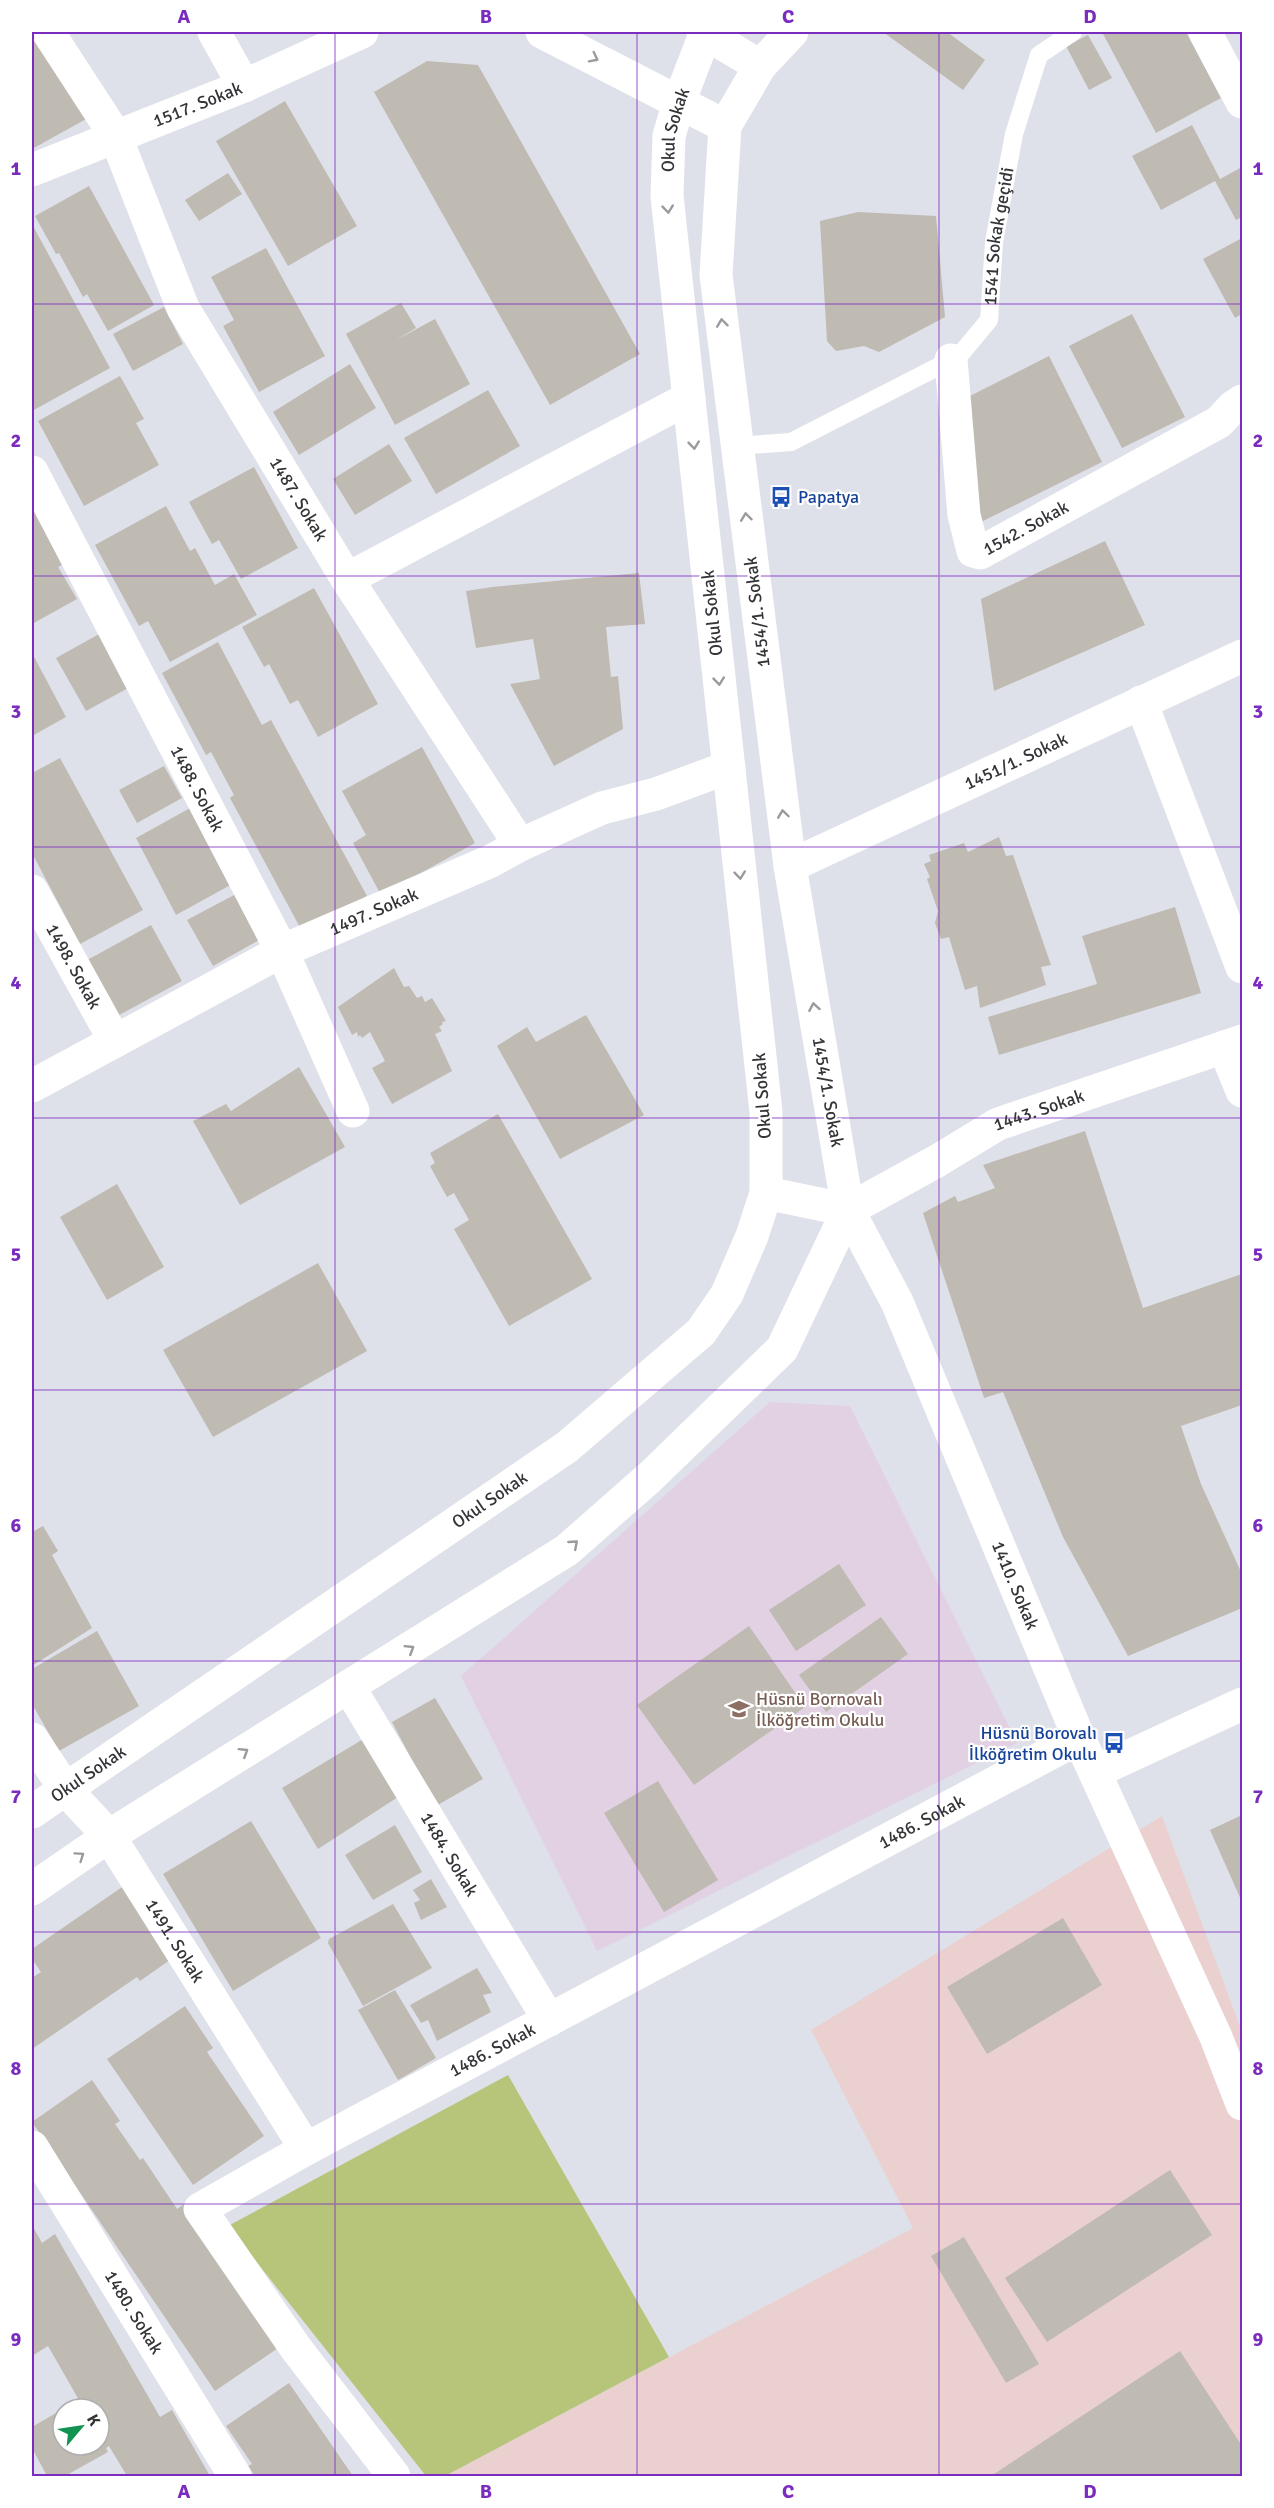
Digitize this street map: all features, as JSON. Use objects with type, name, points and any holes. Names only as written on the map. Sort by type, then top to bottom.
[{"type":"street","name":"1487. Sokak","points":[[48,32],[115,135],[183,308],[347,579],[520,845]]},
{"type":"street","points":[[213,32],[244,86]]},
{"type":"street","name":"1517. Sokak","points":[[32,170],[115,135],[244,86],[362,32]]},
{"type":"street","points":[[542,32],[725,126]]},
{"type":"street","points":[[705,32],[760,66]]},
{"type":"street","name":"Okul Sokak","points":[[32,1812],[576,1440],[701,1332],[727,1294],[752,1236],[766,1193],[766,1112],[667,196],[669,136],[705,32]]},
{"type":"street","name":"1454/1. Sokak","points":[[792,32],[760,66],[725,126],[716,275],[790,866],[848,1210]]},
{"type":"street","points":[[1212,34],[1242,102]]},
{"type":"street","name":"1542. Sokak","points":[[951,360],[964,515],[972,551],[980,553],[1219,422],[1242,401]]},
{"type":"street","points":[[347,579],[689,398]]},
{"type":"street","name":"1488. Sokak","points":[[32,472],[282,951],[353,1111]]},
{"type":"street","name":"1451/1. Sokak","points":[[790,866],[1242,656]]},
{"type":"street","points":[[1141,702],[1242,967]]},
{"type":"street","name":"1497. Sokak","points":[[32,1086],[282,951],[491,861],[520,845],[602,808],[656,794],[729,767]]},
{"type":"street","name":"1498. Sokak","points":[[32,891],[115,1041]]},
{"type":"street","points":[[1233,1044],[1242,1091]]},
{"type":"street","name":"1443. Sokak","points":[[848,1210],[998,1124],[1233,1044]]},
{"type":"street","points":[[32,1889],[109,1836],[567,1550],[650,1477],[782,1349],[848,1210],[766,1193]]},
{"type":"street","name":"1410. Sokak","points":[[848,1210],[897,1302],[1079,1738],[1216,2037],[1242,2104]]},
{"type":"street","name":"1484. Sokak","points":[[349,1687],[549,2020]]},
{"type":"street","points":[[1095,1772],[1242,1704]]},
{"type":"street","name":"1486. Sokak","points":[[394,2476],[295,2347],[200,2209],[306,2149],[1079,1738]]},
{"type":"street","name":"1491. Sokak","points":[[32,1739],[66,1790],[109,1836],[306,2149]]},
{"type":"street","name":"1410. Sokak","points":[[1216,2037],[1242,2070]]},
{"type":"street","name":"1480. Sokak","points":[[32,2147],[235,2476]]},
{"type":"lane","name":"1541 Sokak geçidi","points":[[737,446],[791,442],[959,356],[989,320],[994,242],[1014,134],[1038,55],[1073,32]]},
{"type":"shaded area","name":"Hüsnü Bornovalı İlköğretim Okulu","points":[[770,1402],[850,1406],[1017,1743],[597,1951],[461,1676]]},
{"type":"shaded area","points":[[1162,1816],[1242,2032],[1242,2476],[445,2476],[913,2228],[811,2030]]},
{"type":"green space","points":[[508,2075],[669,2357],[445,2476],[426,2476],[228,2226]]},
{"type":"building","points":[[32,32],[39,32],[88,118],[32,149]]},
{"type":"building","points":[[883,32],[947,32],[985,60],[963,90]]},
{"type":"building","points":[[1102,32],[1186,32],[1221,98],[1156,133]]},
{"type":"building","points":[[1088,35],[1112,78],[1089,90],[1066,46]]},
{"type":"building","points":[[427,61],[478,65],[640,354],[550,405],[374,92]]},
{"type":"building","points":[[285,101],[357,226],[288,266],[216,141]]},
{"type":"building","points":[[1192,125],[1220,179],[1242,167],[1242,217],[1236,220],[1215,181],[1161,210],[1132,156]]},
{"type":"building","points":[[228,173],[242,194],[199,221],[185,200]]},
{"type":"building","points":[[89,186],[154,305],[108,331],[87,294],[83,297],[35,216]]},
{"type":"building","points":[[858,212],[936,216],[945,317],[879,352],[864,346],[836,351],[827,341],[820,221]]},
{"type":"building","points":[[32,224],[110,368],[32,411]]},
{"type":"building","points":[[1242,238],[1242,314],[1235,318],[1203,259]]},
{"type":"building","points":[[266,248],[325,356],[259,392],[223,326],[234,320],[211,277]]},
{"type":"building","points":[[401,303],[416,328],[394,341],[435,319],[470,384],[395,425],[346,334]]},
{"type":"building","points":[[164,307],[183,344],[133,371],[113,334]]},
{"type":"building","points":[[1132,314],[1185,417],[1122,448],[1069,346]]},
{"type":"building","points":[[1049,356],[1102,462],[979,523],[962,400]]},
{"type":"building","points":[[350,364],[376,408],[299,455],[273,412]]},
{"type":"building","points":[[120,376],[144,419],[136,423],[159,465],[84,506],[38,421]]},
{"type":"building","points":[[488,390],[520,446],[436,494],[404,438]]},
{"type":"building","points":[[389,444],[412,481],[355,515],[333,479]]},
{"type":"building","points":[[254,467],[298,548],[241,579],[219,540],[212,544],[189,502]]},
{"type":"building","points":[[32,505],[66,563],[58,567],[77,599],[32,624]]},
{"type":"building","points":[[166,506],[190,551],[195,548],[215,585],[234,574],[257,615],[170,662],[148,621],[139,626],[95,545]]},
{"type":"building","points":[[1105,541],[1145,625],[994,691],[981,599]]},
{"type":"building","points":[[639,573],[645,624],[606,627],[611,677],[618,676],[623,729],[554,766],[510,684],[540,679],[533,639],[476,648],[466,591]]},
{"type":"building","points":[[314,588],[378,704],[318,737],[298,700],[290,704],[269,664],[264,667],[242,627]]},
{"type":"building","points":[[101,633],[130,687],[86,711],[56,658]]},
{"type":"building","points":[[218,642],[262,725],[271,720],[367,896],[302,931],[230,798],[234,795],[211,752],[206,755],[162,673]]},
{"type":"building","points":[[32,653],[66,717],[32,736]]},
{"type":"building","points":[[422,747],[475,843],[381,895],[353,843],[366,835],[342,791]]},
{"type":"building","points":[[60,758],[143,910],[80,944],[32,853],[32,773]]},
{"type":"building","points":[[164,766],[182,798],[137,823],[119,790]]},
{"type":"building","points":[[192,807],[234,883],[176,915],[136,838]]},
{"type":"building","points":[[999,837],[1006,856],[1013,855],[1051,965],[1041,967],[1046,985],[980,1008],[977,986],[965,990],[949,937],[941,939],[935,923],[938,911],[927,879],[930,877],[924,864],[931,861],[929,855],[964,843],[968,852]]},
{"type":"building","points":[[236,894],[261,939],[213,966],[187,920]]},
{"type":"building","points":[[1175,907],[1201,993],[999,1055],[988,1017],[1097,984],[1082,936]]},
{"type":"building","points":[[151,925],[182,981],[110,1020],[80,964]]},
{"type":"building","points":[[394,968],[404,987],[409,986],[417,998],[422,996],[425,1002],[432,998],[446,1021],[442,1022],[443,1024],[439,1027],[442,1031],[435,1034],[452,1071],[392,1104],[372,1068],[385,1061],[370,1032],[362,1038],[360,1035],[358,1037],[357,1032],[352,1035],[338,1007]]},
{"type":"building","points":[[586,1015],[644,1115],[560,1159],[497,1046],[527,1027],[536,1042]]},
{"type":"building","points":[[299,1067],[345,1147],[240,1205],[193,1121],[226,1104],[231,1111]]},
{"type":"building","points":[[498,1114],[592,1279],[509,1326],[454,1229],[469,1220],[454,1193],[447,1197],[430,1166],[435,1163],[430,1153]]},
{"type":"building","points":[[1085,1131],[1143,1308],[1242,1274],[1242,1405],[1181,1426],[1201,1484],[1242,1574],[1242,1608],[1128,1656],[1063,1537],[1003,1392],[984,1398],[923,1213],[955,1196],[958,1202],[995,1188],[983,1165]]},
{"type":"building","points":[[117,1184],[164,1267],[107,1300],[60,1217]]},
{"type":"building","points":[[318,1263],[367,1351],[213,1437],[163,1350]]},
{"type":"building","points":[[43,1526],[58,1551],[52,1555],[92,1628],[32,1666],[32,1532]]},
{"type":"building","points":[[839,1564],[866,1605],[796,1651],[769,1610]]},
{"type":"building","points":[[881,1617],[908,1654],[826,1712],[799,1675]]},
{"type":"building","points":[[749,1626],[805,1707],[694,1785],[637,1705]]},
{"type":"building","points":[[97,1631],[139,1706],[59,1751],[32,1704],[32,1669]]},
{"type":"building","points":[[435,1698],[483,1779],[436,1806],[392,1722]]},
{"type":"building","points":[[365,1738],[398,1797],[318,1849],[282,1788]]},
{"type":"building","points":[[658,1781],[718,1880],[664,1912],[604,1813]]},
{"type":"building","points":[[1242,1815],[1242,1902],[1210,1830]]},
{"type":"building","points":[[251,1821],[321,1938],[233,1991],[163,1874]]},
{"type":"building","points":[[395,1825],[422,1872],[373,1900],[345,1855]]},
{"type":"building","points":[[431,1879],[447,1907],[421,1920],[414,1903],[420,1900],[413,1890]]},
{"type":"building","points":[[128,1883],[177,1955],[140,1981],[137,1977],[32,2049],[32,1978],[41,1972],[32,1959],[32,1949]]},
{"type":"building","points":[[393,1904],[432,1968],[363,2006],[328,1943],[329,1939]]},
{"type":"building","points":[[1063,1918],[1102,1985],[987,2054],[947,1987]]},
{"type":"building","points":[[477,1968],[492,1993],[483,1995],[491,2012],[437,2041],[428,2020],[421,2023],[410,2005]]},
{"type":"building","points":[[395,1990],[436,2058],[398,2080],[358,2010]]},
{"type":"building","points":[[185,2006],[213,2048],[207,2052],[264,2136],[193,2185],[107,2059]]},
{"type":"building","points":[[92,2080],[120,2121],[115,2124],[140,2160],[143,2158],[177,2209],[187,2202],[281,2346],[215,2391],[32,2122]]},
{"type":"building","points":[[1170,2170],[1212,2235],[1047,2342],[1005,2278]]},
{"type":"building","points":[[32,2225],[42,2243],[55,2234],[160,2417],[172,2410],[210,2476],[127,2476],[111,2449],[111,2397],[77,2397],[48,2346],[32,2356]]},
{"type":"building","points":[[964,2237],[1039,2364],[1006,2383],[931,2256]]},
{"type":"building","points":[[1180,2351],[1242,2446],[1242,2476],[991,2476]]},
{"type":"building","points":[[289,2383],[353,2476],[255,2476],[248,2466],[252,2464],[226,2426]]},
{"type":"building","points":[[51,2416],[51,2457],[99,2457],[65,2476],[47,2476],[32,2448],[32,2427]]},
{"type":"place","name":"Papatya","points":[[781,497]]},
{"type":"place","name":"Hüsnü Bornovalı İlköğretim Okulu","points":[[739,1709]]},
{"type":"place","name":"Hüsnü Borovalı İlköğretim Okulu","points":[[1114,1743]]}]
